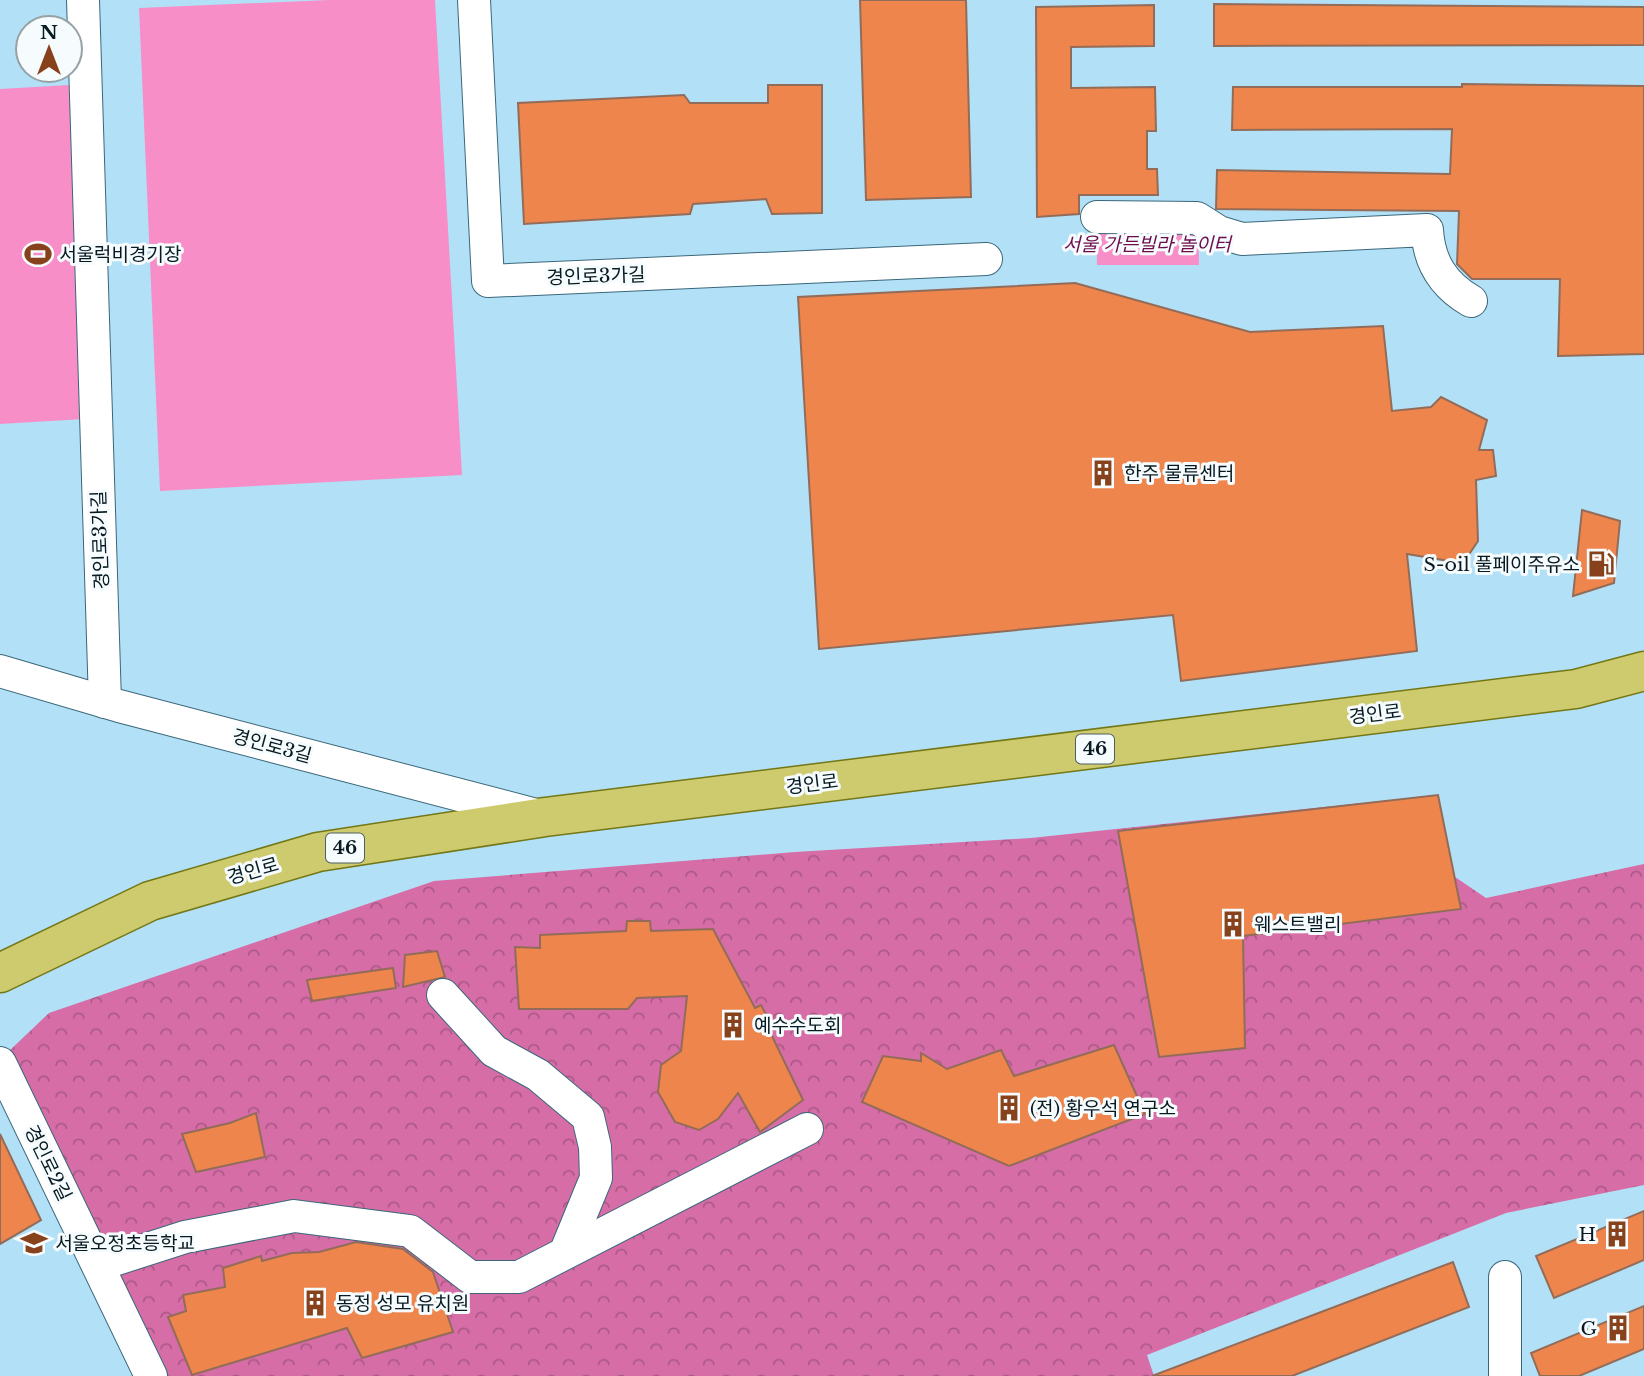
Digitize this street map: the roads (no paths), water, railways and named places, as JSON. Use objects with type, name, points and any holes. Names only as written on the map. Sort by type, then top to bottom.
[{"type":"main road","name":"경인로","points":[[0,973],[150,901],[318,852],[545,817],[1576,689],[1644,671]]},
{"type":"street","name":"경인로3가길","points":[[83,0],[105,702]]},
{"type":"street","name":"경인로3가길","points":[[474,0],[488,281],[986,259]]},
{"type":"street","points":[[1097,217],[1197,218],[1219,232],[1242,239],[1427,230],[1428,251],[1439,272],[1451,289],[1471,301]]},
{"type":"street","name":"경인로3길","points":[[0,671],[105,702],[545,817]]},
{"type":"street","points":[[443,995],[494,1051],[538,1075],[587,1117],[595,1147],[596,1178],[566,1251]]},
{"type":"street","name":"경인로2길","points":[[0,1063],[151,1376]]},
{"type":"street","points":[[98,1265],[186,1237],[294,1216],[410,1231],[470,1277],[519,1277],[807,1129]]},
{"type":"street","points":[[1505,1277],[1505,1376]]},
{"type":"place","name":"서울럭비경기장","points":[[38,254]]},
{"type":"place","name":"한주 물류센터","points":[[1103,473]]},
{"type":"place","name":"S-oil 풀페이주유소","points":[[1601,564]]},
{"type":"place","name":"웨스트밸리","points":[[1233,924]]},
{"type":"place","name":"예수수도회","points":[[733,1025]]},
{"type":"place","name":"(전) 황우석 연구소","points":[[1009,1108]]},
{"type":"place","name":"H","points":[[1617,1234]]},
{"type":"place","name":"서울오정초등학교","points":[[34,1243]]},
{"type":"place","name":"동정 성모 유치원","points":[[315,1303]]},
{"type":"place","name":"G","points":[[1618,1328]]},
{"type":"park label","name":"서울 가든빌라 놀이터","points":[[1147,244]]}]
